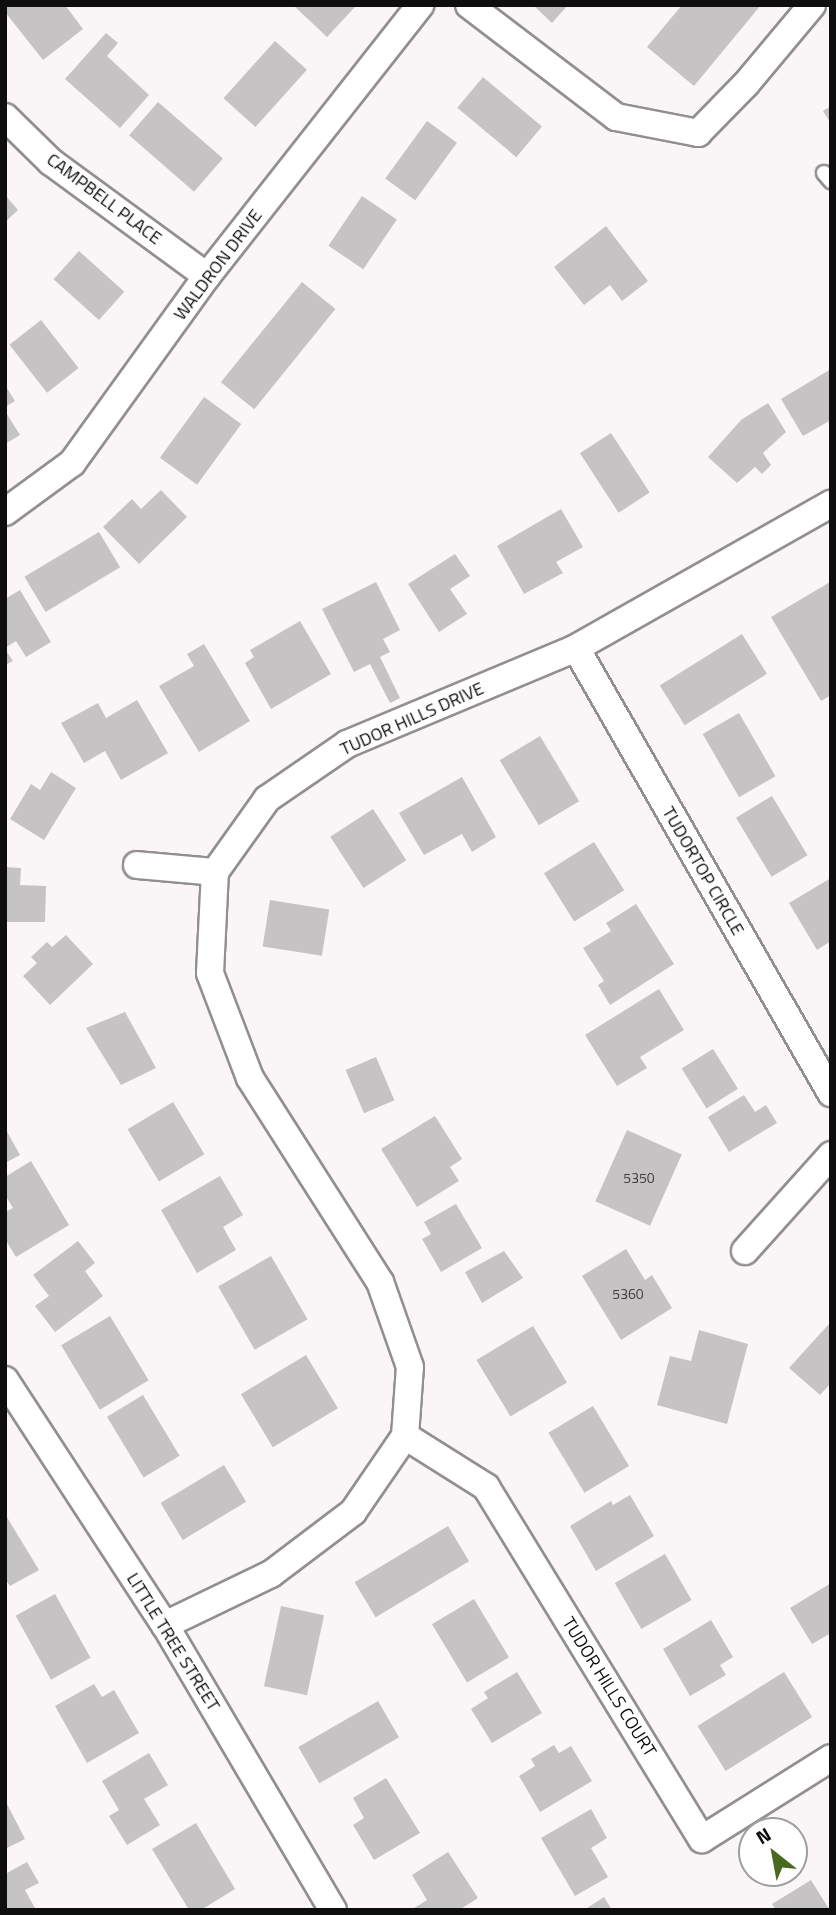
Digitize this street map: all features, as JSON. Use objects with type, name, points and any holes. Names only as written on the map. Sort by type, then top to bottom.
[{"type":"street","name":"WALDRON DRIVE","points":[[5,512],[72,463],[207,276],[419,5]]},
{"type":"street","points":[[469,5],[616,117],[698,133],[746,84],[812,5]]},
{"type":"street","name":"CAMPBELL PLACE","points":[[5,117],[51,162],[207,276]]},
{"type":"street","name":"TUDOR HILLS DRIVE","points":[[215,872],[267,799],[347,744],[576,648],[831,504]]},
{"type":"street","name":"TUDORTOP CIRCLE","points":[[576,648],[831,1093]]},
{"type":"street","points":[[137,865],[215,872],[210,974],[250,1078],[380,1282],[410,1367],[405,1436],[353,1512],[271,1574],[165,1625]]},
{"type":"street","points":[[745,1251],[831,1155]]},
{"type":"street","name":"LITTLE TREE STREET","points":[[5,1380],[165,1625],[333,1910]]},
{"type":"street","name":"TUDOR HILLS COURT","points":[[405,1436],[486,1487],[702,1839],[831,1758]]},
{"type":"building","points":[[7,5],[65,5],[83,29],[43,60],[5,12]]},
{"type":"building","points":[[293,5],[353,5],[355,7],[327,37]]},
{"type":"building","points":[[533,5],[568,5],[552,23]]},
{"type":"building","points":[[682,5],[761,5],[694,86],[647,47]]},
{"type":"building","points":[[106,33],[118,43],[107,56],[149,95],[120,128],[65,79]]},
{"type":"building","points":[[275,41],[307,70],[255,127],[223,98]]},
{"type":"building","points":[[483,77],[542,126],[516,157],[457,108]]},
{"type":"building","points":[[158,102],[223,158],[194,192],[129,135]]},
{"type":"building","points":[[831,106],[831,124],[823,111]]},
{"type":"building","points":[[427,121],[457,143],[415,200],[385,178]]},
{"type":"building","points":[[5,195],[18,210],[5,222]]},
{"type":"building","points":[[362,196],[397,219],[363,269],[328,246]]},
{"type":"building","points":[[606,226],[648,281],[622,301],[610,285],[584,305],[554,267]]},
{"type":"building","points":[[79,251],[124,292],[99,320],[54,279]]},
{"type":"building","points":[[302,282],[335,309],[254,409],[221,382]]},
{"type":"building","points":[[41,320],[79,368],[47,393],[9,345]]},
{"type":"building","points":[[831,369],[831,420],[803,436],[781,399]]},
{"type":"building","points":[[5,385],[15,401],[5,407]]},
{"type":"building","points":[[204,397],[241,424],[197,485],[160,458]]},
{"type":"building","points":[[768,403],[786,432],[763,453],[771,465],[762,474],[755,467],[737,483],[708,457],[741,420]]},
{"type":"building","points":[[5,411],[20,435],[5,444]]},
{"type":"building","points":[[611,433],[650,493],[619,513],[580,453]]},
{"type":"building","points":[[161,490],[187,517],[139,564],[103,527],[132,499],[141,509]]},
{"type":"building","points":[[561,509],[583,547],[556,562],[563,573],[524,594],[497,546]]},
{"type":"building","points":[[99,532],[120,567],[46,612],[24,577]]},
{"type":"building","points":[[455,554],[470,576],[450,589],[467,614],[439,632],[408,584]]},
{"type":"building","points":[[376,582],[400,630],[383,639],[390,652],[380,657],[400,698],[390,703],[370,664],[354,672],[322,609]]},
{"type":"building","points":[[830,582],[831,695],[821,701],[771,617]]},
{"type":"building","points":[[20,590],[51,642],[26,657],[16,641],[5,648],[5,599]]},
{"type":"building","points":[[300,621],[331,674],[271,709],[245,663],[254,657],[250,650]]},
{"type":"building","points":[[742,634],[767,674],[685,725],[660,685]]},
{"type":"building","points":[[204,644],[250,721],[199,752],[159,686],[194,666],[187,654]]},
{"type":"building","points":[[5,649],[13,661],[5,665]]},
{"type":"building","points":[[137,700],[168,753],[121,780],[105,751],[84,763],[61,723],[98,703],[106,718]]},
{"type":"building","points":[[739,713],[776,776],[739,797],[703,734]]},
{"type":"building","points":[[540,736],[579,801],[539,825],[500,760]]},
{"type":"building","points":[[51,772],[76,788],[44,840],[10,819],[31,784],[40,790]]},
{"type":"building","points":[[462,777],[496,837],[472,852],[462,834],[424,855],[399,813]]},
{"type":"building","points":[[772,796],[808,855],[772,877],[736,818]]},
{"type":"building","points":[[373,809],[406,860],[363,888],[330,837]]},
{"type":"building","points":[[594,842],[624,890],[574,922],[544,873]]},
{"type":"building","points":[[5,867],[21,868],[20,885],[46,886],[45,922],[5,922]]},
{"type":"building","points":[[831,878],[831,941],[817,950],[789,903]]},
{"type":"building","points":[[270,900],[329,909],[322,956],[263,946]]},
{"type":"building","points":[[636,904],[674,964],[610,1005],[598,985],[604,981],[583,948],[611,931],[606,923]]},
{"type":"building","points":[[66,935],[93,964],[50,1005],[23,976],[37,963],[31,957],[47,942],[52,947]]},
{"type":"building","points":[[659,989],[684,1030],[640,1057],[647,1068],[617,1086],[585,1035]]},
{"type":"building","points":[[125,1012],[156,1068],[121,1085],[86,1028]]},
{"type":"building","points":[[713,1049],[738,1089],[707,1108],[682,1069]]},
{"type":"building","points":[[376,1057],[394,1100],[364,1113],[346,1070]]},
{"type":"building","points":[[744,1095],[755,1112],[766,1105],[777,1123],[729,1152],[708,1117]]},
{"type":"building","points":[[173,1102],[204,1154],[159,1182],[128,1129]]},
{"type":"building","points":[[435,1116],[462,1159],[450,1167],[459,1181],[417,1207],[381,1149]]},
{"type":"building","points":[[5,1128],[20,1155],[5,1163]]},
{"type":"building","points":[[627,1130],[682,1154],[650,1226],[595,1201]]},
{"type":"building","points":[[31,1161],[69,1225],[16,1257],[5,1239],[5,1212],[13,1208],[5,1195],[5,1177]]},
{"type":"building","points":[[220,1176],[243,1215],[223,1227],[236,1250],[197,1273],[161,1210]]},
{"type":"building","points":[[456,1204],[482,1248],[441,1272],[422,1239],[431,1234],[424,1222]]},
{"type":"building","points":[[78,1241],[95,1263],[85,1271],[103,1296],[55,1332],[35,1306],[49,1296],[33,1275]]},
{"type":"building","points":[[626,1249],[645,1280],[652,1275],[672,1308],[621,1340],[582,1276]]},
{"type":"building","points":[[504,1251],[523,1278],[482,1303],[465,1272]]},
{"type":"building","points":[[271,1256],[308,1319],[255,1350],[218,1286]]},
{"type":"building","points":[[110,1316],[149,1380],[100,1410],[61,1345]]},
{"type":"building","points":[[828,1325],[831,1327],[831,1383],[820,1395],[789,1368]]},
{"type":"building","points":[[533,1326],[567,1383],[510,1417],[476,1360]]},
{"type":"building","points":[[699,1330],[748,1344],[727,1424],[657,1405],[670,1356],[691,1361]]},
{"type":"building","points":[[306,1355],[338,1408],[273,1447],[241,1394]]},
{"type":"building","points":[[143,1395],[180,1456],[144,1477],[107,1417]]},
{"type":"building","points":[[593,1406],[629,1466],[584,1493],[548,1433]]},
{"type":"building","points":[[224,1465],[246,1502],[183,1540],[161,1503]]},
{"type":"building","points":[[630,1495],[654,1536],[596,1571],[570,1526],[611,1501],[613,1505]]},
{"type":"building","points":[[5,1514],[39,1570],[10,1586],[5,1579]]},
{"type":"building","points":[[448,1526],[469,1561],[376,1617],[355,1582]]},
{"type":"building","points":[[665,1554],[692,1600],[641,1629],[615,1583]]},
{"type":"building","points":[[831,1583],[831,1633],[812,1644],[790,1608]]},
{"type":"building","points":[[55,1594],[90,1658],[51,1680],[16,1616]]},
{"type":"building","points":[[474,1599],[509,1657],[467,1683],[432,1624]]},
{"type":"building","points":[[281,1606],[324,1615],[307,1695],[264,1686]]},
{"type":"building","points":[[711,1620],[733,1657],[720,1665],[726,1675],[690,1696],[663,1649]]},
{"type":"building","points":[[517,1672],[542,1713],[492,1743],[471,1709],[488,1698],[484,1692]]},
{"type":"building","points":[[784,1672],[812,1717],[726,1771],[697,1726]]},
{"type":"building","points":[[94,1684],[102,1697],[114,1690],[139,1733],[87,1763],[55,1706]]},
{"type":"building","points":[[378,1701],[399,1737],[319,1783],[298,1747]]},
{"type":"building","points":[[554,1745],[559,1753],[571,1746],[592,1781],[540,1812],[519,1776],[535,1766],[531,1759]]},
{"type":"building","points":[[149,1753],[168,1785],[144,1799],[160,1825],[127,1845],[109,1816],[119,1810],[102,1781]]},
{"type":"building","points":[[386,1778],[420,1833],[374,1860],[353,1825],[364,1818],[353,1798]]},
{"type":"building","points":[[7,1804],[25,1839],[5,1849],[5,1805]]},
{"type":"building","points":[[591,1809],[607,1838],[591,1848],[608,1877],[575,1896],[541,1838]]},
{"type":"building","points":[[196,1823],[235,1889],[201,1910],[189,1910],[152,1849]]},
{"type":"building","points":[[448,1852],[478,1898],[459,1910],[411,1910],[427,1900],[412,1875]]},
{"type":"building","points":[[27,1862],[39,1883],[25,1890],[36,1910],[5,1910],[5,1874]]},
{"type":"building","points":[[811,1880],[829,1909],[776,1910],[772,1904],[800,1887],[808,1887]]},
{"type":"building","points":[[604,1897],[612,1910],[584,1910]]}]
